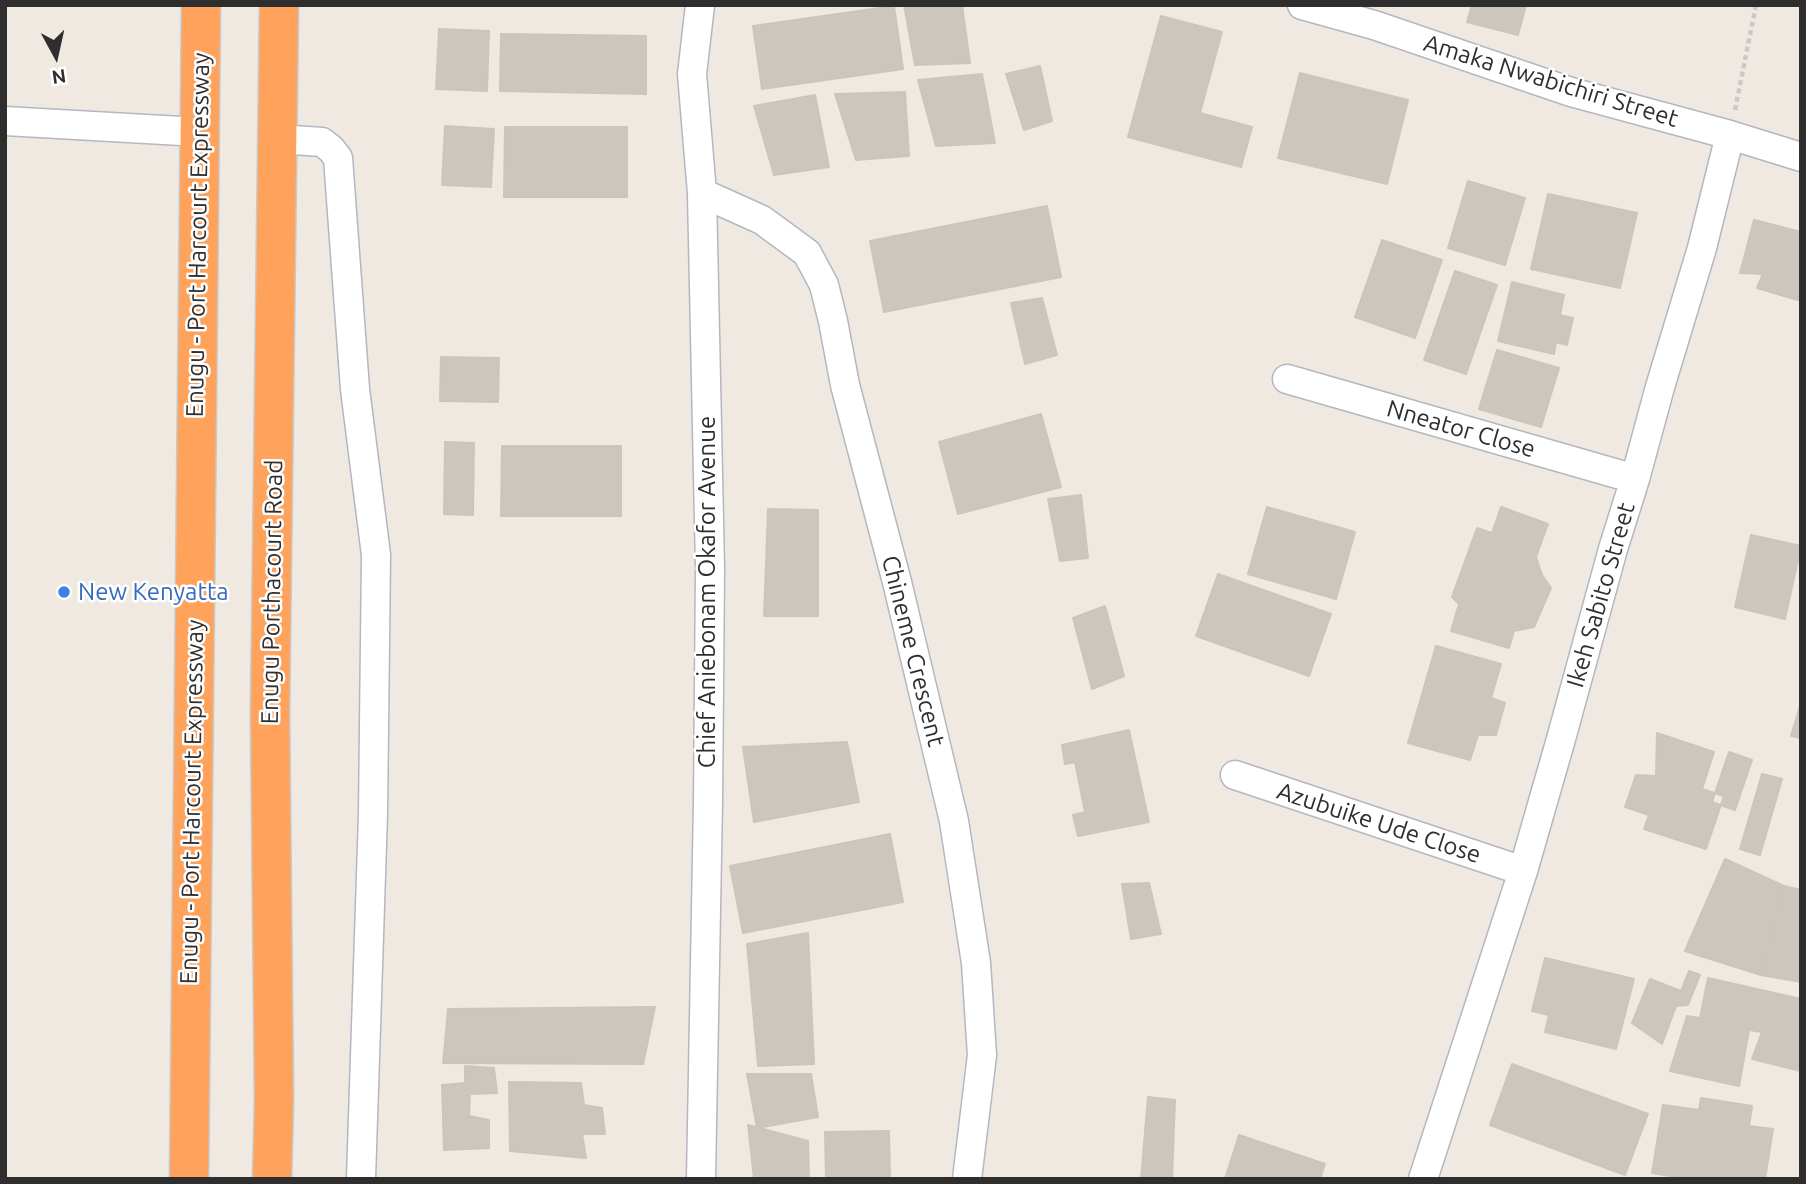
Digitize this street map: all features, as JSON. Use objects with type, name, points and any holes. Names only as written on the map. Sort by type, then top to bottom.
[{"type":"highway","name":"Enugu - Port Harcourt Expressway","points":[[189,1179],[201,5]]},
{"type":"highway","name":"Enugu Porthacourt Road","points":[[272,1179],[274,1100],[270,713],[279,5]]},
{"type":"street","name":"Chief Aniebonam Okafor Avenue","points":[[700,5],[692,74],[702,193],[710,568],[701,1179]]},
{"type":"street","name":"Amaka Nwabichiri Street","points":[[1302,5],[1374,25],[1571,92],[1801,157]]},
{"type":"street","points":[[5,121],[200,132]]},
{"type":"street","name":"Ikeh Sabito Street","points":[[1423,1179],[1523,871],[1612,549],[1702,248],[1730,135]]},
{"type":"street","points":[[278,139],[322,142],[338,158],[355,389],[376,555],[373,814],[361,1179]]},
{"type":"street","name":"Chineme Crescent","points":[[702,193],[762,220],[807,253],[824,285],[845,385],[897,582],[956,834],[976,963],[982,1055],[967,1179]]},
{"type":"street","name":"Nneator Close","points":[[1287,379],[1635,479]]},
{"type":"street","name":"Azubuike Ude Close","points":[[1235,775],[1523,871]]},
{"type":"path","points":[[1730,135],[1756,5]]},
{"type":"building","points":[[904,5],[962,5],[970,63],[915,65]]},
{"type":"building","points":[[1472,5],[1526,5],[1518,35],[1467,22]]},
{"type":"building","points":[[894,6],[903,69],[762,89],[753,26]]},
{"type":"building","points":[[1161,16],[1222,32],[1200,113],[1252,127],[1241,167],[1128,137]]},
{"type":"building","points":[[439,29],[489,31],[487,91],[436,89]]},
{"type":"building","points":[[501,34],[646,36],[646,94],[500,91]]},
{"type":"building","points":[[1040,66],[1052,121],[1024,130],[1006,74]]},
{"type":"building","points":[[1300,73],[1408,100],[1387,184],[1278,158]]},
{"type":"building","points":[[982,74],[995,143],[936,146],[918,80]]},
{"type":"building","points":[[905,92],[909,156],[856,160],[835,94]]},
{"type":"building","points":[[815,95],[829,167],[774,175],[754,106]]},
{"type":"building","points":[[445,126],[494,129],[491,187],[442,185]]},
{"type":"building","points":[[505,127],[627,127],[627,197],[504,197]]},
{"type":"building","points":[[1468,181],[1525,198],[1505,265],[1448,248]]},
{"type":"building","points":[[1548,194],[1637,213],[1620,288],[1531,269]]},
{"type":"building","points":[[1047,206],[1061,277],[884,312],[870,241]]},
{"type":"building","points":[[1754,220],[1801,232],[1801,301],[1757,288],[1763,274],[1740,273]]},
{"type":"building","points":[[1382,240],[1442,260],[1415,338],[1355,317]]},
{"type":"building","points":[[1455,271],[1497,285],[1466,374],[1424,360]]},
{"type":"building","points":[[1512,282],[1564,295],[1560,315],[1573,318],[1567,345],[1556,342],[1554,354],[1498,341]]},
{"type":"building","points":[[1042,298],[1057,355],[1025,364],[1011,303]]},
{"type":"building","points":[[1497,350],[1559,368],[1541,427],[1479,409]]},
{"type":"building","points":[[441,357],[499,358],[498,402],[440,401]]},
{"type":"building","points":[[1041,414],[1061,487],[958,514],[939,442]]},
{"type":"building","points":[[445,442],[474,443],[473,515],[444,514]]},
{"type":"building","points":[[502,446],[621,446],[621,516],[501,516]]},
{"type":"building","points":[[1081,495],[1088,558],[1060,561],[1048,499]]},
{"type":"building","points":[[1267,507],[1355,532],[1336,599],[1248,574]]},
{"type":"building","points":[[1501,507],[1548,524],[1536,557],[1542,575],[1551,588],[1534,627],[1514,631],[1509,648],[1451,631],[1459,604],[1452,597],[1477,528],[1492,533]]},
{"type":"building","points":[[768,509],[818,510],[818,616],[764,616]]},
{"type":"building","points":[[1751,535],[1801,546],[1785,619],[1735,607]]},
{"type":"building","points":[[1218,574],[1331,614],[1309,676],[1196,636]]},
{"type":"building","points":[[1105,606],[1124,676],[1092,689],[1073,618]]},
{"type":"building","points":[[1436,646],[1501,664],[1491,698],[1505,703],[1496,735],[1478,735],[1470,760],[1408,743]]},
{"type":"building","points":[[1801,703],[1801,738],[1791,736]]},
{"type":"building","points":[[1129,730],[1149,822],[1078,836],[1073,815],[1085,812],[1075,762],[1065,764],[1062,745]]},
{"type":"building","points":[[1657,733],[1714,752],[1702,789],[1724,796],[1706,849],[1644,829],[1649,815],[1625,807],[1636,775],[1656,776]]},
{"type":"building","points":[[847,742],[859,802],[754,822],[743,747]]},
{"type":"building","points":[[1729,752],[1752,760],[1735,810],[1712,802]]},
{"type":"building","points":[[1762,774],[1782,779],[1760,855],[1740,849]]},
{"type":"building","points":[[890,834],[903,902],[743,933],[730,866]]},
{"type":"building","points":[[1725,859],[1784,886],[1761,975],[1685,951]]},
{"type":"building","points":[[1149,883],[1161,934],[1131,939],[1122,884]]},
{"type":"building","points":[[1784,886],[1801,890],[1801,982],[1761,975]]},
{"type":"building","points":[[808,933],[814,1064],[758,1066],[747,944]]},
{"type":"building","points":[[1545,958],[1634,979],[1616,1049],[1545,1032],[1549,1015],[1532,1011]]},
{"type":"building","points":[[1689,971],[1700,975],[1688,1005],[1676,1006],[1662,1044],[1632,1023],[1650,979],[1681,991]]},
{"type":"building","points":[[1708,978],[1801,999],[1801,1071],[1752,1059],[1762,1032],[1749,1030],[1739,1086],[1670,1071],[1687,1016],[1700,1018]]},
{"type":"building","points":[[655,1007],[643,1064],[443,1063],[448,1009]]},
{"type":"building","points":[[1512,1064],[1648,1114],[1625,1175],[1490,1125]]},
{"type":"building","points":[[465,1066],[494,1068],[497,1093],[470,1094],[469,1116],[489,1120],[489,1148],[444,1150],[442,1085],[465,1083]]},
{"type":"building","points":[[747,1074],[811,1074],[818,1117],[757,1128]]},
{"type":"building","points":[[509,1082],[581,1083],[584,1105],[602,1108],[605,1134],[582,1134],[586,1158],[510,1151]]},
{"type":"building","points":[[1148,1097],[1175,1100],[1172,1179],[1141,1179]]},
{"type":"building","points":[[1701,1098],[1752,1106],[1749,1126],[1773,1129],[1765,1179],[1688,1179],[1652,1173],[1663,1105],[1699,1110]]},
{"type":"building","points":[[748,1125],[808,1141],[809,1179],[754,1179]]},
{"type":"building","points":[[889,1131],[890,1179],[826,1179],[825,1132]]},
{"type":"building","points":[[1239,1135],[1325,1164],[1320,1179],[1225,1179]]},
{"type":"place","name":"New Kenyatta","points":[[64,592]]}]
